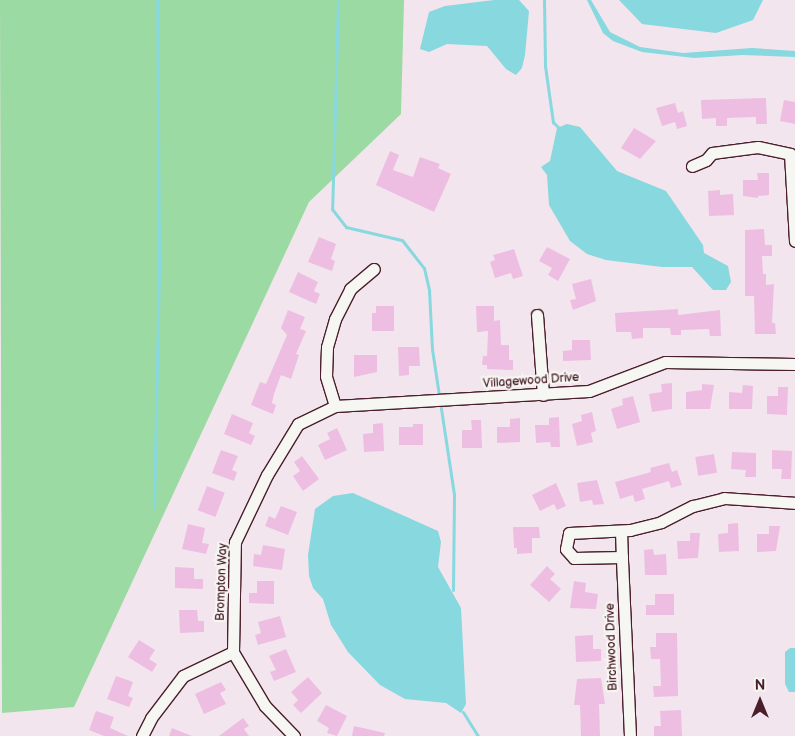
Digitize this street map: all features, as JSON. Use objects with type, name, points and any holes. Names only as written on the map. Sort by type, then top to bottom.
[{"type":"street","points":[[692,166],[706,160],[712,153],[758,147],[790,154],[795,241]]},
{"type":"street","points":[[335,406],[326,376],[329,338],[350,289],[374,268]]},
{"type":"street","points":[[537,315],[543,395]]},
{"type":"street","name":"Villagewood Drive","points":[[298,424],[335,406],[589,392],[665,362],[795,364]]},
{"type":"street","name":"Brompton Way","points":[[233,652],[235,542],[266,475],[298,424]]},
{"type":"street","points":[[622,557],[574,558],[566,549],[570,533],[621,531],[661,522],[693,506],[724,498],[795,503]]},
{"type":"street","name":"Birchwood Drive","points":[[621,531],[630,736]]},
{"type":"street","points":[[142,736],[150,718],[183,676],[233,652],[265,706],[294,736]]},
{"type":"green space","points":[[0,0],[404,0],[401,114],[309,202],[74,707],[2,713]]},
{"type":"water","points":[[494,0],[519,0],[529,11],[525,55],[522,68],[516,75],[506,69],[487,46],[447,44],[429,52],[420,49],[429,12],[445,6]]},
{"type":"water","points":[[587,0],[591,0],[610,32],[640,47],[683,53],[752,48],[795,51],[795,57],[742,55],[694,58],[642,52],[613,41],[603,33]]},
{"type":"water","points":[[619,0],[763,0],[753,20],[716,33],[642,24]]},
{"type":"water","points":[[567,124],[580,127],[617,171],[666,191],[703,245],[704,253],[728,266],[731,282],[726,290],[713,290],[692,267],[662,267],[606,260],[587,254],[570,241],[549,205],[547,175],[541,167],[550,161],[557,128]]},
{"type":"water","points":[[353,493],[438,531],[441,542],[438,567],[461,608],[466,704],[461,713],[446,703],[405,699],[380,685],[348,652],[331,625],[323,599],[313,588],[309,576],[308,555],[315,509],[333,496]]},
{"type":"water","points":[[790,648],[795,648],[795,692],[789,692],[785,684],[785,652]]},
{"type":"building","points":[[766,98],[767,124],[756,124],[756,117],[727,118],[727,126],[716,126],[716,118],[702,119],[701,100]]},
{"type":"building","points":[[784,100],[795,102],[795,124],[780,121]]},
{"type":"building","points":[[675,103],[678,113],[683,111],[687,126],[677,129],[675,122],[662,126],[656,108]]},
{"type":"building","points":[[634,128],[656,141],[640,159],[621,148]]},
{"type":"building","points":[[390,151],[399,155],[393,170],[413,177],[420,157],[440,164],[438,168],[451,174],[434,212],[376,185]]},
{"type":"building","points":[[757,173],[769,173],[769,195],[758,196],[758,198],[743,196],[743,180],[758,180]]},
{"type":"building","points":[[720,190],[720,195],[733,194],[734,215],[709,216],[708,191]]},
{"type":"building","points":[[764,229],[765,245],[772,245],[772,256],[762,256],[763,274],[766,274],[766,285],[774,284],[772,323],[775,323],[776,334],[755,334],[754,296],[745,296],[745,230]]},
{"type":"building","points":[[319,237],[336,244],[331,259],[335,261],[332,271],[308,262]]},
{"type":"building","points":[[547,247],[570,259],[558,281],[548,275],[552,268],[539,261]]},
{"type":"building","points":[[514,249],[523,276],[513,279],[511,273],[495,278],[490,262],[495,260],[493,255]]},
{"type":"building","points":[[298,272],[318,282],[314,291],[320,294],[316,304],[289,292]]},
{"type":"building","points":[[591,279],[596,301],[573,310],[570,300],[576,299],[572,284]]},
{"type":"building","points":[[376,306],[394,306],[394,331],[372,331],[372,313],[376,313]]},
{"type":"building","points":[[476,306],[494,306],[494,321],[500,320],[501,345],[509,345],[509,360],[513,360],[513,370],[487,369],[487,365],[482,365],[483,356],[487,356],[488,331],[477,332]]},
{"type":"building","points":[[678,309],[678,315],[720,310],[721,336],[710,336],[709,329],[681,330],[681,335],[671,335],[670,328],[643,328],[643,338],[632,339],[631,332],[616,332],[615,313]]},
{"type":"building","points":[[288,310],[305,317],[300,329],[306,331],[296,354],[299,355],[291,379],[281,375],[272,403],[276,405],[273,414],[251,405],[260,382],[266,384],[287,335],[281,328]]},
{"type":"building","points":[[572,340],[590,340],[591,360],[563,361],[563,351],[572,350]]},
{"type":"building","points":[[398,347],[419,347],[420,366],[409,366],[409,375],[399,376]]},
{"type":"building","points":[[354,355],[377,355],[377,372],[354,377]]},
{"type":"building","points":[[672,383],[672,409],[652,412],[649,394],[662,392],[661,384]]},
{"type":"building","points":[[702,384],[714,385],[710,409],[686,409],[686,392],[702,390]]},
{"type":"building","points":[[743,385],[753,386],[752,409],[729,409],[729,392],[742,393]]},
{"type":"building","points":[[778,387],[788,387],[787,415],[767,414],[767,396],[778,396]]},
{"type":"building","points":[[633,396],[640,422],[617,429],[611,409],[623,405],[622,399]]},
{"type":"building","points":[[592,412],[596,431],[591,433],[593,442],[577,446],[572,424],[582,421],[581,415]]},
{"type":"building","points":[[232,414],[253,423],[249,433],[255,436],[251,445],[224,434]]},
{"type":"building","points":[[559,417],[560,447],[551,447],[550,442],[536,443],[535,425],[549,425],[549,418]]},
{"type":"building","points":[[520,418],[520,442],[497,443],[497,427],[510,427],[510,419]]},
{"type":"building","points":[[471,420],[481,420],[482,448],[462,448],[462,430],[472,430]]},
{"type":"building","points":[[383,423],[384,451],[364,452],[363,434],[373,433],[373,424]]},
{"type":"building","points":[[413,424],[423,424],[423,445],[399,445],[399,427],[413,427]]},
{"type":"building","points":[[337,428],[347,450],[325,460],[318,445],[330,439],[327,433]]},
{"type":"building","points":[[221,450],[238,456],[232,470],[237,472],[234,481],[212,473]]},
{"type":"building","points":[[772,450],[792,451],[791,479],[781,479],[782,469],[772,469]]},
{"type":"building","points":[[732,452],[756,453],[756,477],[745,477],[746,470],[731,469]]},
{"type":"building","points":[[714,454],[717,473],[698,476],[695,457]]},
{"type":"building","points":[[302,456],[319,479],[303,491],[293,476],[300,471],[294,462]]},
{"type":"building","points":[[669,463],[672,472],[677,470],[682,485],[671,488],[669,481],[642,489],[645,499],[635,502],[633,495],[620,499],[615,482],[651,472],[650,468]]},
{"type":"building","points":[[597,480],[604,504],[593,505],[592,500],[580,502],[577,483]]},
{"type":"building","points":[[556,483],[566,506],[557,510],[554,504],[540,511],[532,495]]},
{"type":"building","points":[[207,486],[225,493],[215,517],[198,510]]},
{"type":"building","points":[[281,506],[297,512],[288,535],[265,526],[269,516],[275,519]]},
{"type":"building","points":[[738,523],[739,551],[719,552],[718,534],[728,533],[728,524]]},
{"type":"building","points":[[188,524],[205,528],[202,543],[209,544],[206,554],[182,549]]},
{"type":"building","points":[[769,526],[780,526],[776,551],[757,552],[757,534],[769,534]]},
{"type":"building","points":[[513,527],[539,527],[540,538],[532,538],[532,553],[517,554],[517,548],[514,548]]},
{"type":"building","points":[[690,533],[700,533],[698,558],[678,559],[677,541],[690,541]]},
{"type":"building","points":[[263,545],[285,549],[282,570],[253,566],[254,554],[261,555]]},
{"type":"building","points":[[653,549],[654,555],[666,554],[667,575],[645,575],[644,550]]},
{"type":"building","points":[[547,566],[555,574],[550,579],[561,589],[549,602],[530,585]]},
{"type":"building","points":[[175,567],[194,568],[194,579],[203,579],[203,589],[175,588]]},
{"type":"building","points":[[257,581],[274,581],[274,604],[249,603],[249,593],[257,593]]},
{"type":"building","points":[[574,581],[586,583],[585,592],[598,594],[596,609],[570,608]]},
{"type":"building","points":[[655,594],[674,594],[674,615],[646,615],[646,605],[655,605]]},
{"type":"building","points":[[179,610],[197,610],[198,621],[204,621],[204,632],[180,633]]},
{"type":"building","points":[[280,616],[286,637],[258,645],[255,635],[261,633],[258,622]]},
{"type":"building","points":[[656,633],[677,633],[678,696],[654,697],[653,686],[661,686],[660,659],[651,659],[650,647],[656,647]]},
{"type":"building","points":[[593,635],[593,649],[601,649],[601,661],[576,662],[575,636]]},
{"type":"building","points":[[139,640],[155,650],[149,659],[157,664],[152,672],[128,657]]},
{"type":"building","points":[[286,649],[296,672],[274,681],[270,672],[276,670],[269,656]]},
{"type":"building","points":[[116,676],[133,682],[128,696],[133,698],[129,707],[107,699]]},
{"type":"building","points":[[308,677],[322,693],[301,713],[293,705],[298,700],[291,692]]},
{"type":"building","points":[[601,678],[605,704],[599,704],[600,736],[581,736],[580,705],[574,705],[577,679]]},
{"type":"building","points":[[221,682],[226,690],[220,693],[226,704],[204,714],[195,694]]},
{"type":"building","points":[[326,705],[347,716],[337,736],[327,733],[329,728],[317,721]]},
{"type":"building","points":[[681,710],[682,736],[654,736],[654,726],[661,726],[660,711]]},
{"type":"building","points":[[96,711],[114,717],[110,728],[128,736],[104,736],[89,730]]},
{"type":"building","points":[[243,718],[249,726],[244,729],[249,736],[219,736]]},
{"type":"building","points":[[354,726],[385,733],[384,736],[352,736]]},
{"type":"building","points":[[172,728],[192,736],[169,736]]},
{"type":"waterway","points":[[154,507],[159,263],[157,0]]},
{"type":"waterway","points":[[338,0],[332,209],[346,227],[402,240],[424,268],[429,290],[432,349],[454,495],[453,590]]},
{"type":"waterway","points":[[544,0],[545,66],[553,122],[558,127]]},
{"type":"waterway","points":[[463,712],[478,736]]}]
